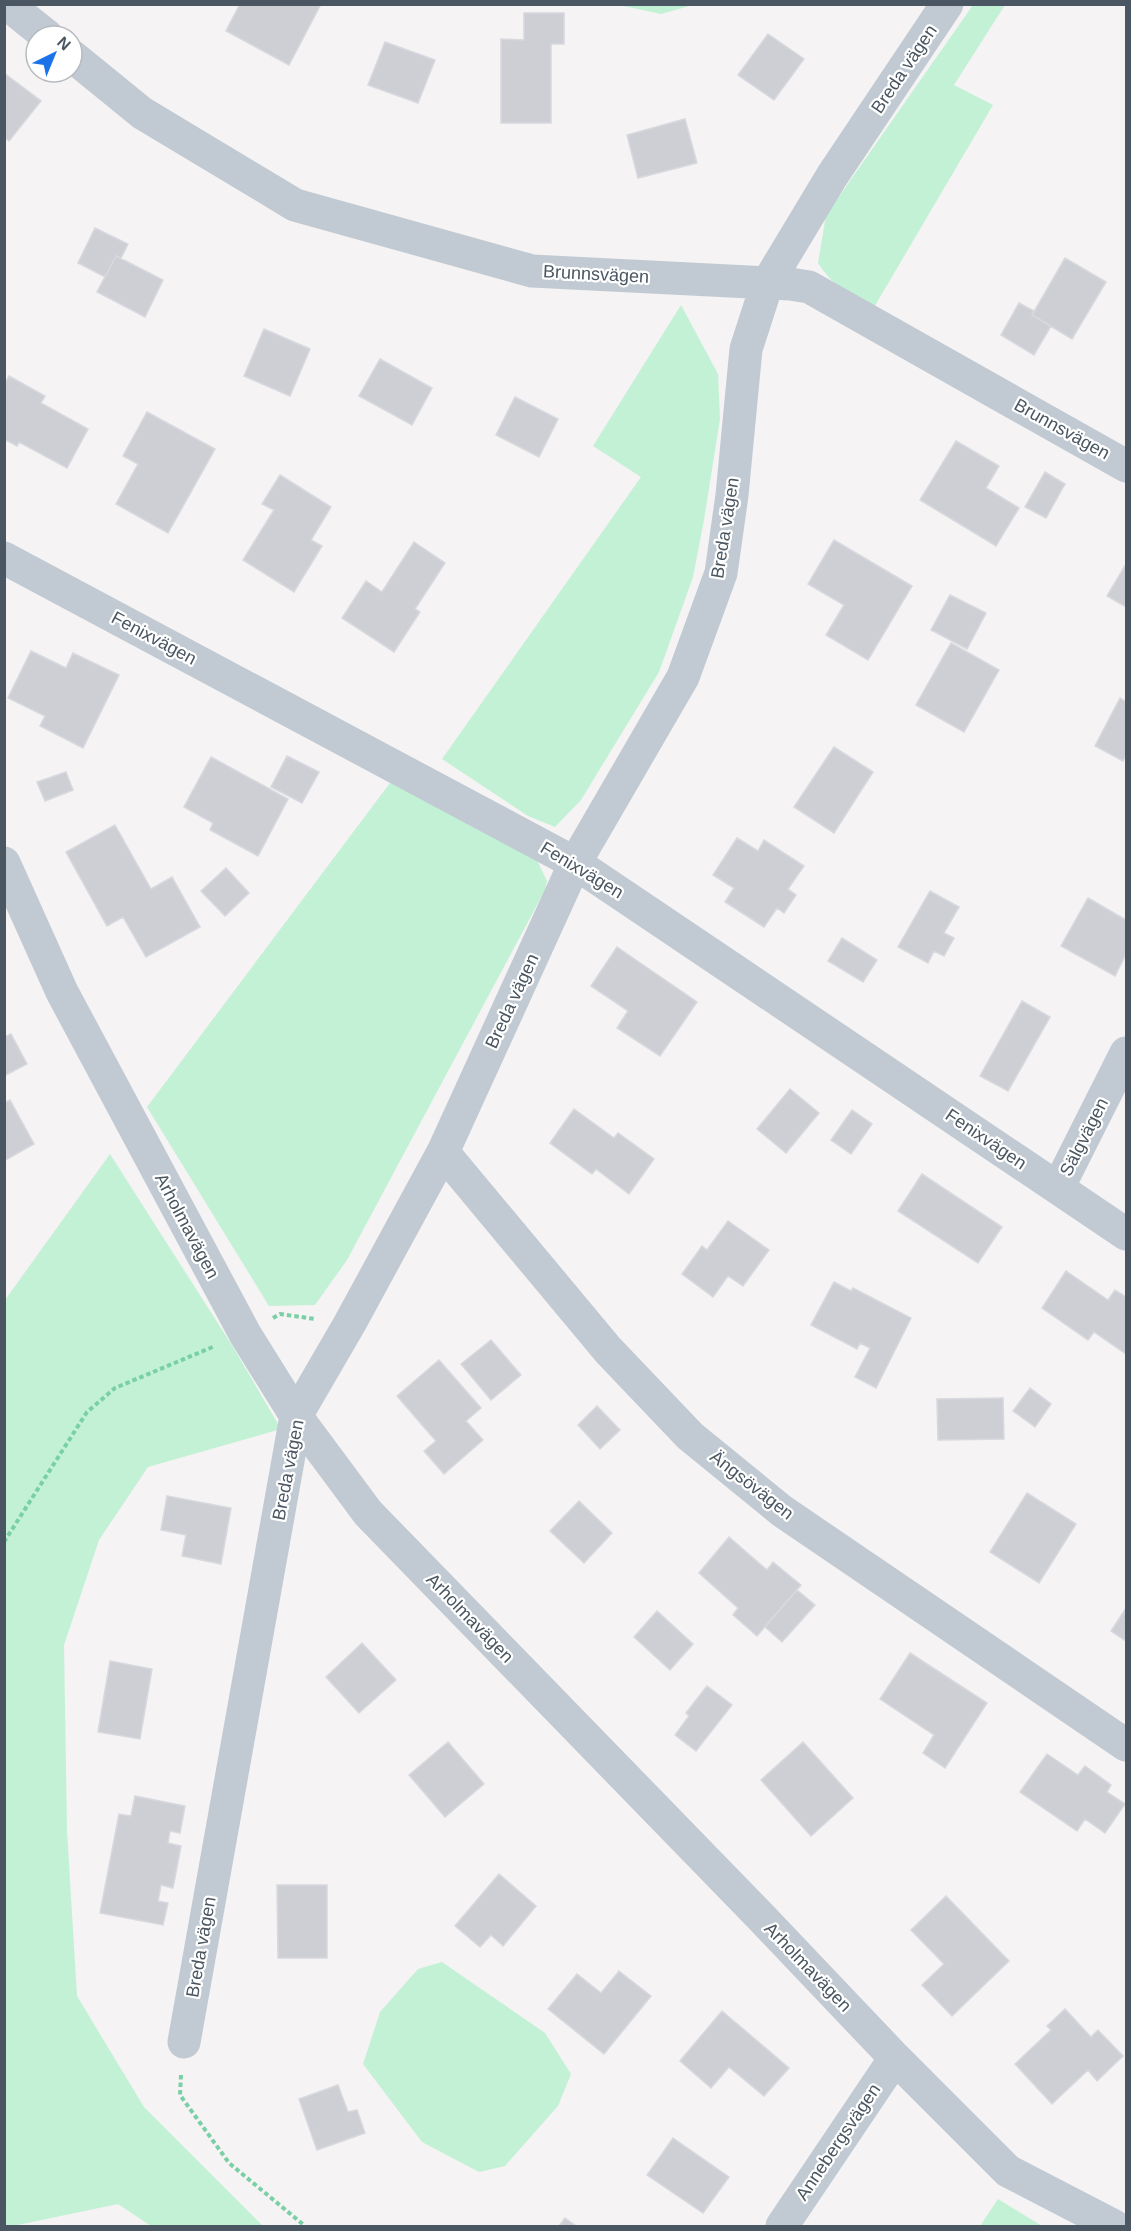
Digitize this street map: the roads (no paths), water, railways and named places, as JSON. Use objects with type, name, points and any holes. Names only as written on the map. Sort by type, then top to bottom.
[{"type":"street","points":[[7,4],[32,24]]},
{"type":"street","name":"Breda vägen","points":[[184,2042],[296,1416],[350,1323],[443,1152],[575,863],[683,677],[721,573],[733,484],[746,349],[767,284],[832,176],[947,4]]},
{"type":"street","name":"Brunnsvägen","points":[[84,66],[142,113],[295,205],[532,271],[790,284],[809,287],[1126,466]]},
{"type":"street","name":"Fenixvägen","points":[[4,558],[575,863],[1126,1234]]},
{"type":"street","name":"Arholmavägen","points":[[4,863],[62,992],[245,1334],[296,1416],[368,1513],[895,2058],[1008,2171],[1114,2226]]},
{"type":"street","name":"Sälgvägen","points":[[1058,1188],[1126,1053]]},
{"type":"street","name":"Ängsövägen","points":[[443,1152],[608,1350],[690,1436],[782,1511],[1126,1745]]},
{"type":"street","name":"Annebergsvägen","points":[[782,2226],[895,2058]]}]
